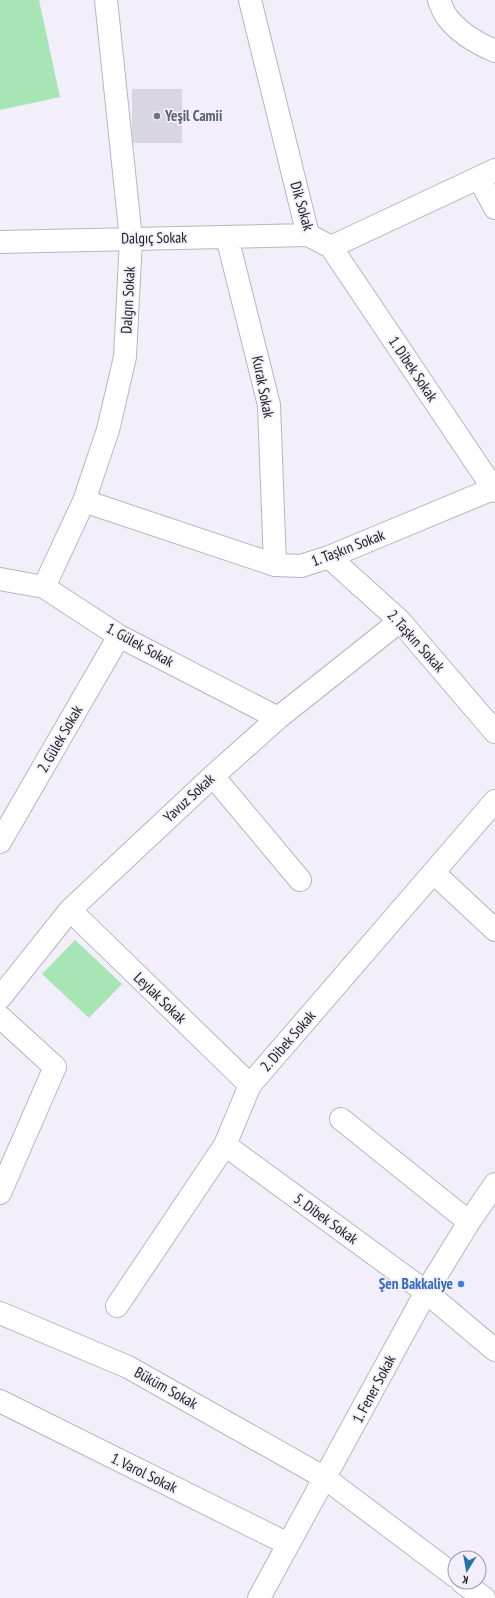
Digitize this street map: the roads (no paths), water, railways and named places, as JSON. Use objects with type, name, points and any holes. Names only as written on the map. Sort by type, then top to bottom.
[{"type":"street","name":"Dalgın Sokak","points":[[44,587],[84,501],[108,430],[125,357],[131,239],[106,0]]},
{"type":"street","name":"Dik Sokak","points":[[250,0],[308,235],[331,247]]},
{"type":"street","points":[[439,0],[446,16],[462,33],[482,46],[495,51]]},
{"type":"street","points":[[331,247],[487,174],[495,208]]},
{"type":"street","name":"Dalgıç Sokak","points":[[0,242],[308,235]]},
{"type":"street","name":"Kurak Sokak","points":[[227,237],[270,404],[275,565]]},
{"type":"street","name":"1. Dibek Sokak","points":[[331,247],[494,489]]},
{"type":"street","name":"1. Taşkın Sokak","points":[[84,501],[275,565],[301,566],[329,557],[494,489]]},
{"type":"street","name":"2. Taşkın Sokak","points":[[329,557],[400,621],[495,732]]},
{"type":"street","name":"1. Gülek Sokak","points":[[0,579],[44,587],[119,636],[278,718]]},
{"type":"street","name":"Yavuz Sokak","points":[[0,998],[70,910],[213,776],[278,718],[400,621]]},
{"type":"street","name":"2. Gülek Sokak","points":[[0,842],[119,636]]},
{"type":"street","points":[[213,776],[300,880]]},
{"type":"street","name":"2. Dibek Sokak","points":[[117,1306],[225,1145],[250,1085],[495,801]]},
{"type":"street","points":[[434,873],[495,930]]},
{"type":"street","name":"Leylak Sokak","points":[[70,910],[250,1085]]},
{"type":"street","points":[[0,1016],[55,1067],[0,1193]]},
{"type":"street","points":[[341,1119],[469,1222]]},
{"type":"street","name":"5. Dibek Sokak","points":[[225,1145],[426,1292],[495,1350]]},
{"type":"street","name":"1. Fener Sokak","points":[[259,1598],[326,1478],[426,1292],[469,1222],[495,1184]]},
{"type":"street","name":"Büküm Sokak","points":[[0,1313],[128,1367],[326,1478],[447,1570]]},
{"type":"street","name":"1. Varol Sokak","points":[[0,1401],[288,1544]]},
{"type":"street","points":[[473,1590],[484,1598]]},
{"type":"place","name":"Yeşil Camii","points":[[157,116]]},
{"type":"place","name":"Şen Bakkaliye","points":[[461,1284]]}]
